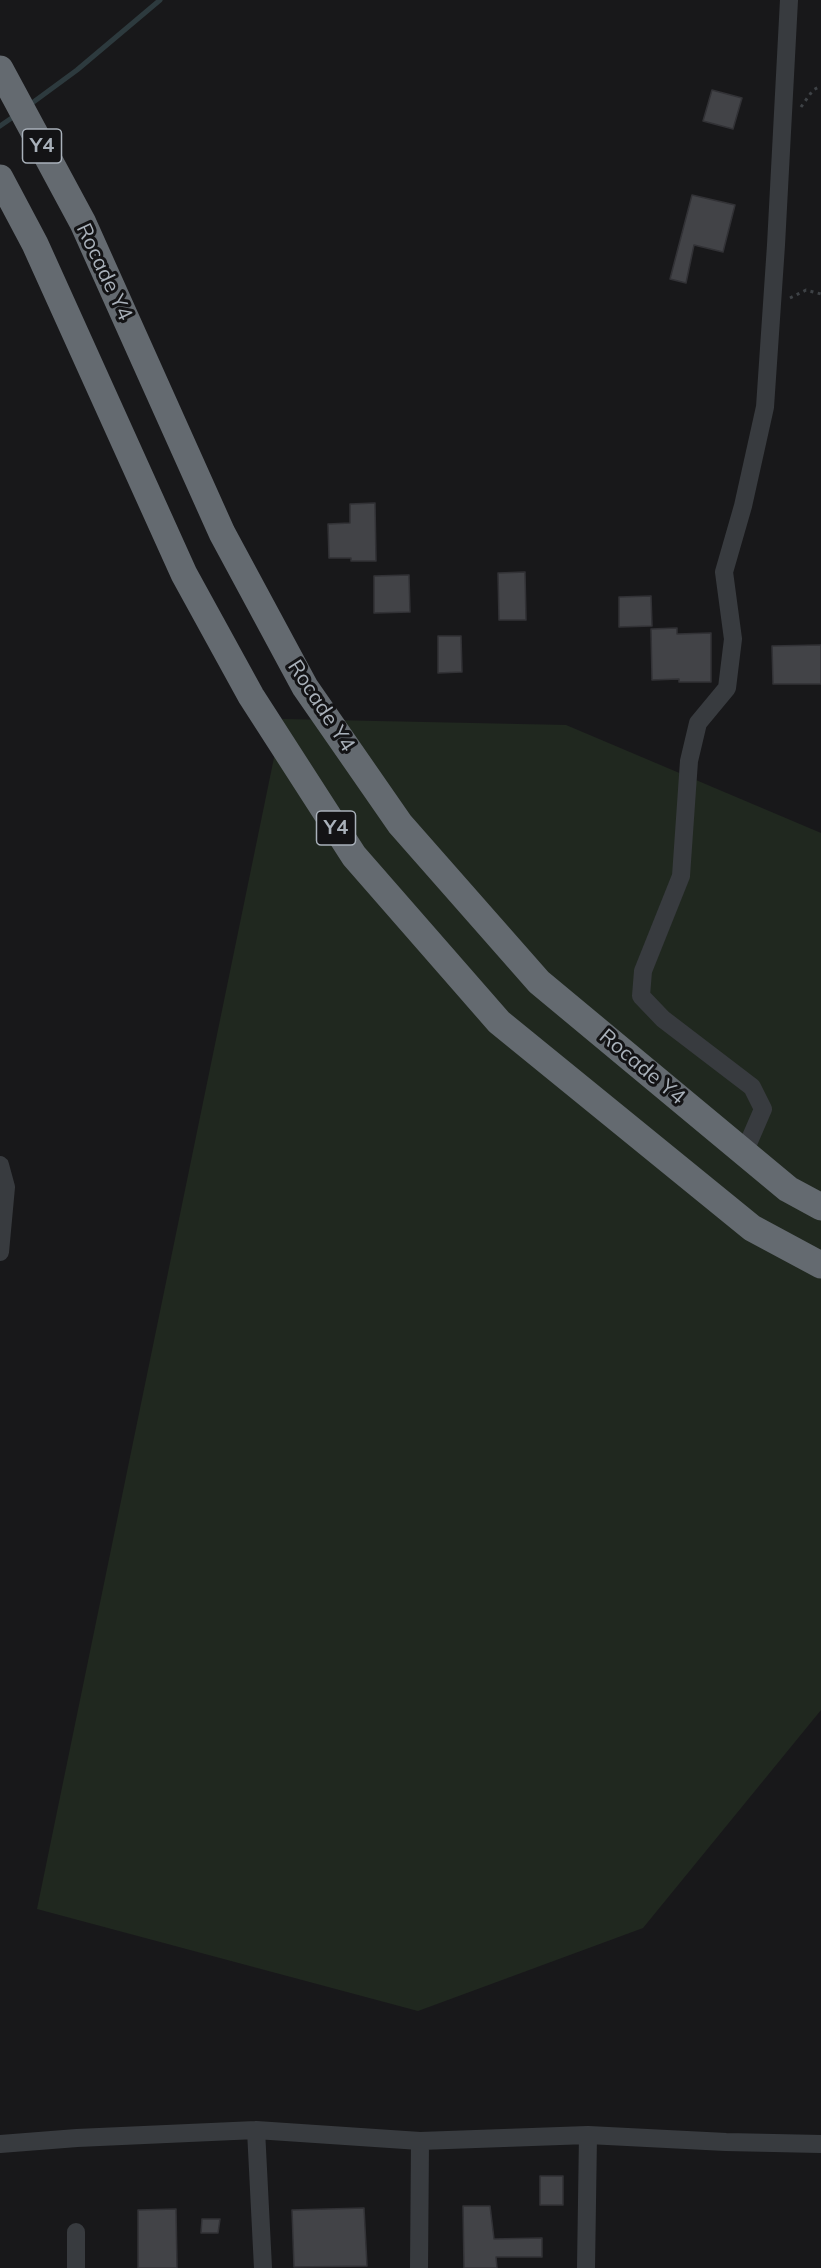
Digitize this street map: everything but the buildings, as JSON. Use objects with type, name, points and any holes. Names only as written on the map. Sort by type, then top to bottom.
[{"type":"highway","name":"Rocade Y4","points":[[0,69],[83,223],[222,533],[305,687],[400,824],[539,982],[788,1189],[821,1207]]},
{"type":"highway","name":"Y4","points":[[0,178],[35,244],[184,574],[251,696],[354,855],[499,1022],[752,1227],[821,1265]]},
{"type":"street","points":[[744,1153],[763,1109],[752,1087],[663,1019],[641,996],[643,971],[681,876],[689,761],[698,723],[727,688],[733,639],[724,573],[743,506],[765,407],[789,0]]},
{"type":"street","points":[[0,1165],[6,1187],[0,1252]]},
{"type":"street","points":[[256,2130],[263,2268]]},
{"type":"street","points":[[0,2144],[256,2130],[420,2141],[588,2135],[821,2144]]},
{"type":"street","points":[[586,2268],[588,2135]]},
{"type":"street","points":[[419,2268],[420,2141]]},
{"type":"street","points":[[76,2232],[76,2268]]},
{"type":"path","points":[[772,306],[806,290],[821,294]]},
{"type":"shaded area","points":[[282,719],[566,725],[821,833],[821,1710],[643,1928],[418,2011],[37,1909]]},
{"type":"waterway","points":[[28,106],[77,70],[160,0]]},
{"type":"waterway","points":[[0,126],[16,115]]}]
